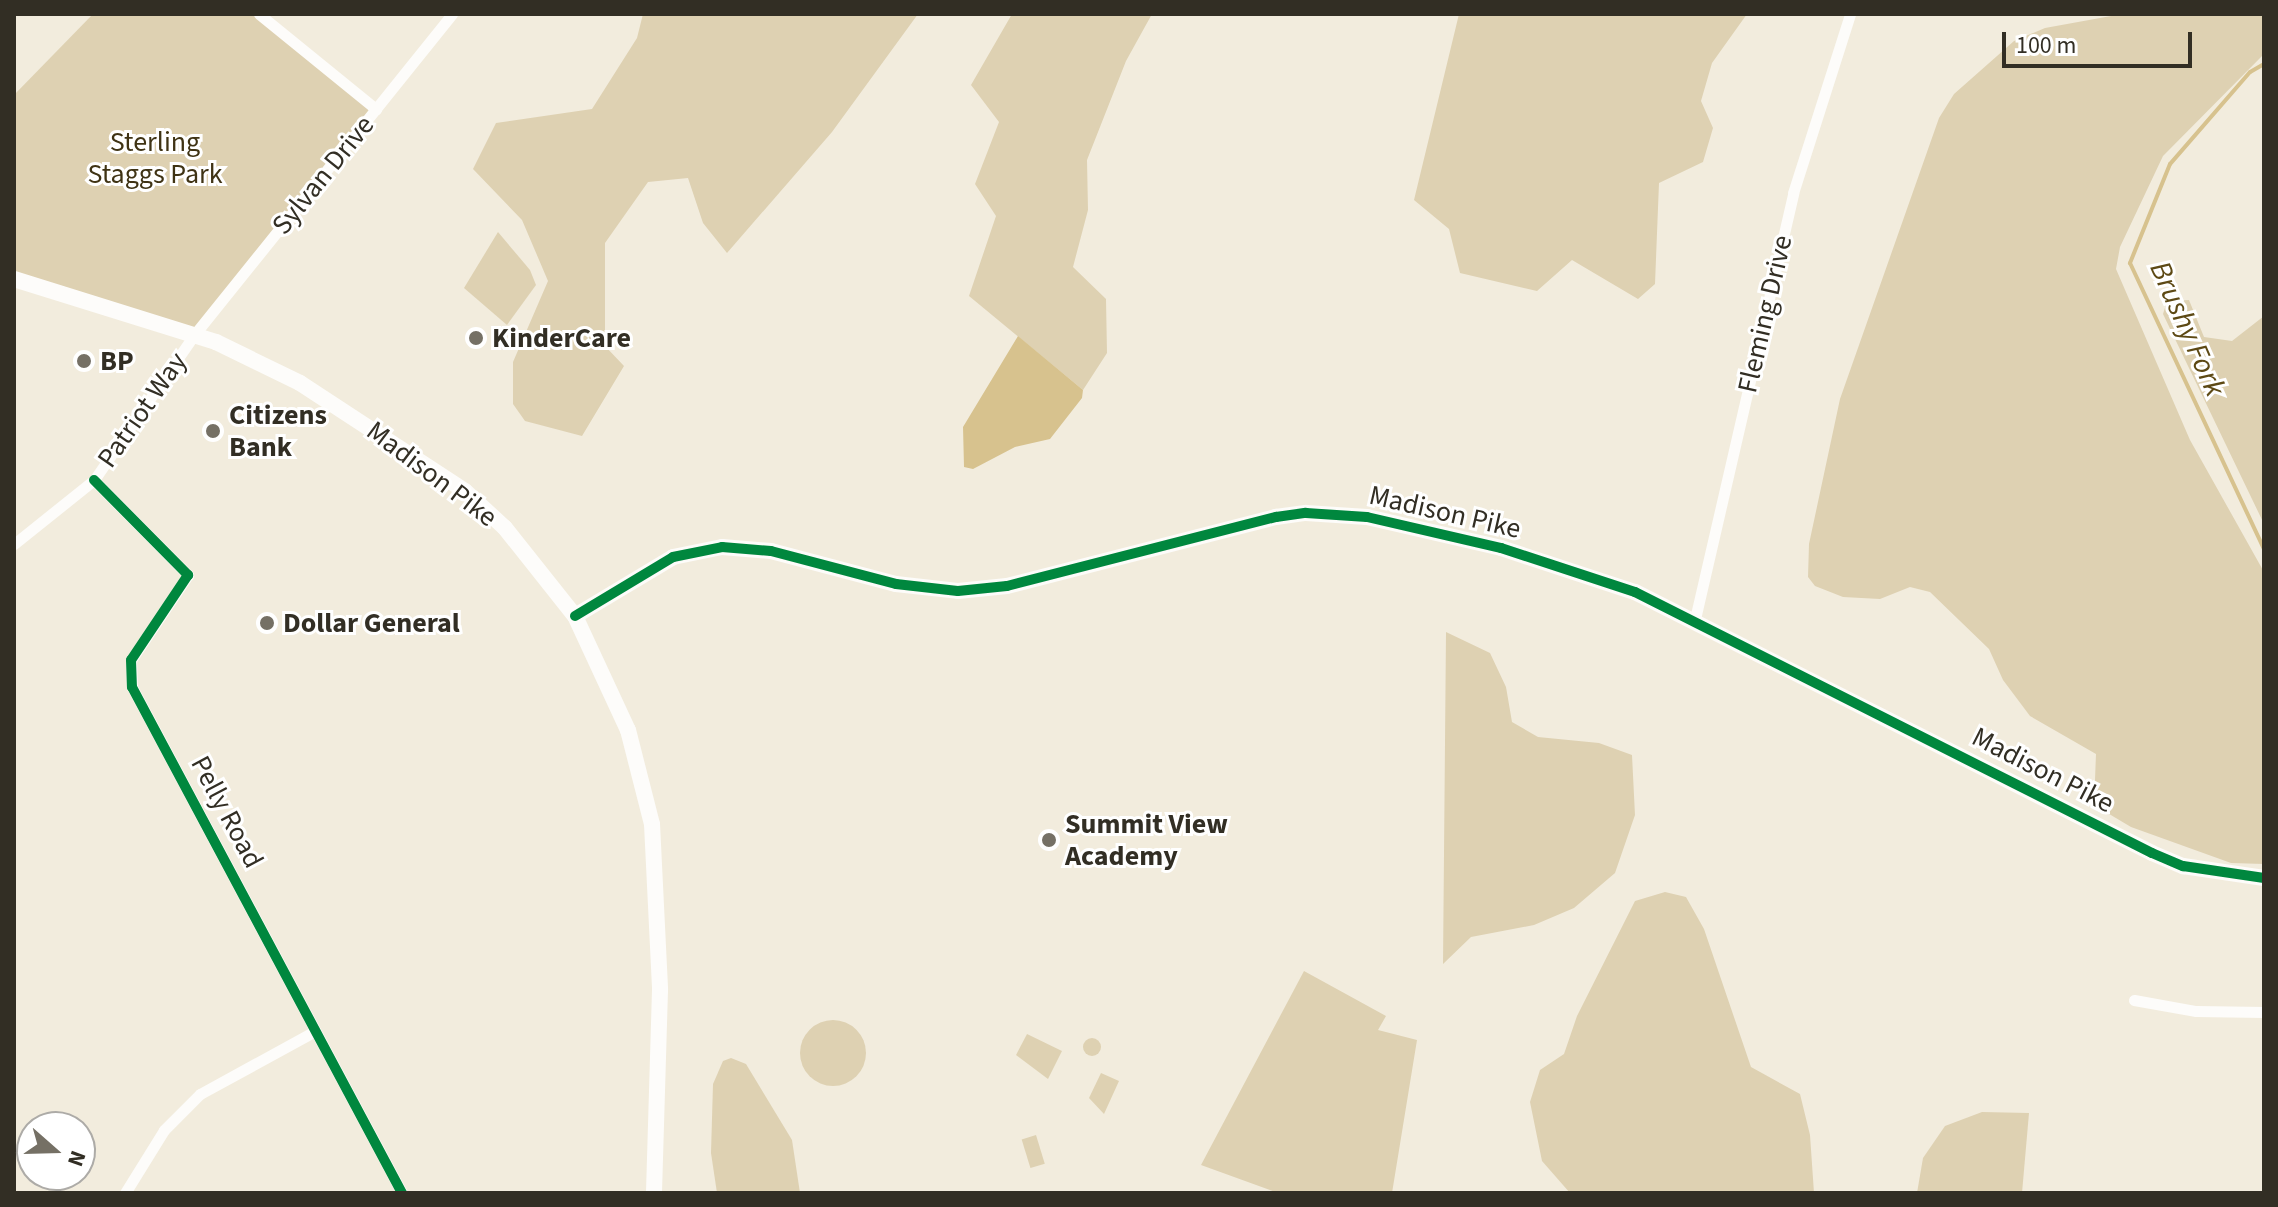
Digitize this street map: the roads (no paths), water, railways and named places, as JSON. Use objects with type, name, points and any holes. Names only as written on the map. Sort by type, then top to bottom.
[{"type":"street","points":[[259,14],[376,109]]},
{"type":"street","name":"Sylvan Drive","points":[[194,335],[452,14]]},
{"type":"street","name":"Fleming Drive","points":[[1695,619],[1793,193],[1850,14]]},
{"type":"street","name":"Madison Pike","points":[[14,279],[194,335],[300,383],[434,468],[505,528],[575,616],[673,557],[722,547],[761,549],[896,584],[958,591],[1007,586],[1306,513],[1367,517],[1501,548],[1591,575],[1695,619],[2152,853],[2183,866],[2264,878]]},
{"type":"street","name":"Patriot Way","points":[[14,544],[94,480],[194,335]]},
{"type":"street","name":"Pelly Road","points":[[94,480],[188,575],[131,660],[132,687],[402,1193]]},
{"type":"street","points":[[575,616],[628,730],[652,824],[660,990],[654,1193]]},
{"type":"street","points":[[2134,1000],[2196,1011],[2264,1012]]},
{"type":"street","points":[[125,1193],[164,1130],[200,1094],[315,1031]]},
{"type":"waterway","name":"Brushy Fork","points":[[2264,64],[2250,72],[2170,164],[2130,263],[2264,549]]},
{"type":"place","name":"KinderCare","points":[[476,338]]},
{"type":"place","name":"BP","points":[[84,361]]},
{"type":"place","name":"Citizens Bank","points":[[213,431]]},
{"type":"place","name":"Dollar General","points":[[267,623]]},
{"type":"place","name":"Summit View Academy","points":[[1049,840]]},
{"type":"park label","name":"Sterling Staggs Park","points":[[155,158]]}]
